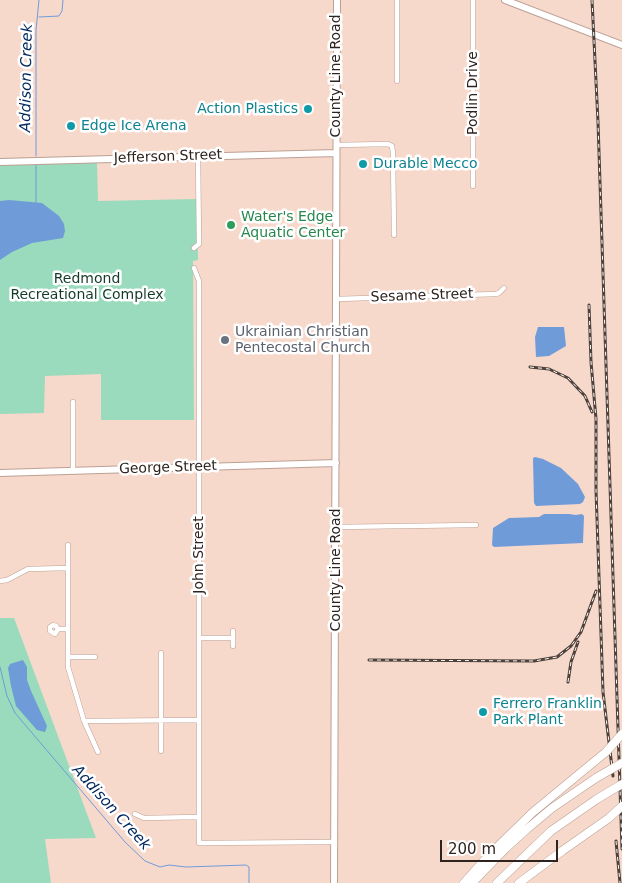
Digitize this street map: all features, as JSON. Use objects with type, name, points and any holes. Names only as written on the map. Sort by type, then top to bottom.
[{"type":"highway","points":[[464,883],[489,855],[532,813],[606,752],[622,734]]},
{"type":"highway","points":[[472,883],[506,848],[552,808],[622,763]]},
{"type":"highway","points":[[497,883],[551,831],[622,784]]},
{"type":"highway","points":[[519,883],[609,818],[622,806]]},
{"type":"street","name":"County Line Road","points":[[334,883],[337,0]]},
{"type":"street","points":[[397,0],[397,81]]},
{"type":"street","name":"Podlin Drive","points":[[473,0],[473,186]]},
{"type":"street","points":[[505,0],[622,45]]},
{"type":"street","points":[[336,145],[388,144],[392,146],[394,235]]},
{"type":"street","name":"Jefferson Street","points":[[0,162],[336,153]]},
{"type":"street","points":[[194,248],[199,244],[198,156]]},
{"type":"street","name":"John Street","points":[[194,268],[199,281],[198,843],[334,842]]},
{"type":"street","name":"Sesame Street","points":[[337,299],[496,294],[504,288]]},
{"type":"street","points":[[73,402],[73,471]]},
{"type":"street","name":"George Street","points":[[0,473],[336,463]]},
{"type":"street","points":[[336,527],[476,525]]},
{"type":"street","points":[[68,545],[68,667],[84,720],[98,752]]},
{"type":"street","points":[[0,581],[7,580],[28,569],[68,568]]},
{"type":"street","points":[[58,629],[68,629]]},
{"type":"street","points":[[233,631],[233,646]]},
{"type":"street","points":[[199,638],[233,638]]},
{"type":"street","points":[[161,653],[161,750]]},
{"type":"street","points":[[68,657],[95,657]]},
{"type":"street","points":[[84,720],[197,720]]},
{"type":"street","points":[[135,814],[144,818],[198,817]]},
{"type":"green space","name":"Redmond Recreational Complex","points":[[97,163],[98,201],[197,199],[198,260],[193,261],[194,420],[101,420],[101,374],[45,376],[44,413],[0,414],[0,164]]},
{"type":"green space","points":[[0,618],[14,618],[96,838],[45,839],[51,883],[0,883]]},
{"type":"water","points":[[0,201],[42,203],[59,216],[64,224],[63,238],[32,243],[0,260]]},
{"type":"water","points":[[538,327],[564,327],[566,346],[549,356],[536,357],[535,337]]},
{"type":"water","points":[[535,457],[561,468],[578,484],[585,497],[583,502],[580,504],[536,506],[534,503],[533,458]]},
{"type":"water","points":[[544,514],[582,514],[584,516],[583,543],[494,547],[492,545],[493,528],[509,518],[539,517]]},
{"type":"water","points":[[23,660],[27,667],[27,680],[31,691],[47,726],[45,732],[37,730],[16,706],[8,668],[10,664]]},
{"type":"waterway","name":"Addison Creek","points":[[36,156],[36,30],[39,0]]},
{"type":"waterway","points":[[39,17],[59,16],[62,11],[63,0]]},
{"type":"waterway","name":"Addison Creek","points":[[36,165],[36,204]]},
{"type":"waterway","name":"Addison Creek","points":[[0,667],[7,696],[15,713],[125,842],[145,861],[160,867],[169,865],[186,867],[246,865],[249,867],[249,883]]},
{"type":"railway","points":[[592,0],[598,122],[622,849]]},
{"type":"railway","points":[[589,305],[596,419],[596,490],[603,692],[613,776]]},
{"type":"railway","points":[[530,367],[549,369],[568,378],[585,396],[592,412]]},
{"type":"railway","points":[[369,660],[534,661],[557,657],[571,646],[581,632],[596,591]]},
{"type":"railway","points":[[568,682],[571,662],[578,642]]},
{"type":"railway","points":[[616,841],[620,883]]},
{"type":"place","name":"Action Plastics","points":[[308,109]]},
{"type":"place","name":"Edge Ice Arena","points":[[71,126]]},
{"type":"place","name":"Durable Mecco","points":[[363,164]]},
{"type":"place","name":"Water's Edge Aquatic Center","points":[[231,225]]},
{"type":"place","name":"Ukrainian Christian Pentecostal Church","points":[[225,340]]},
{"type":"place","name":"Ferrero Franklin Park Plant","points":[[483,712]]}]
